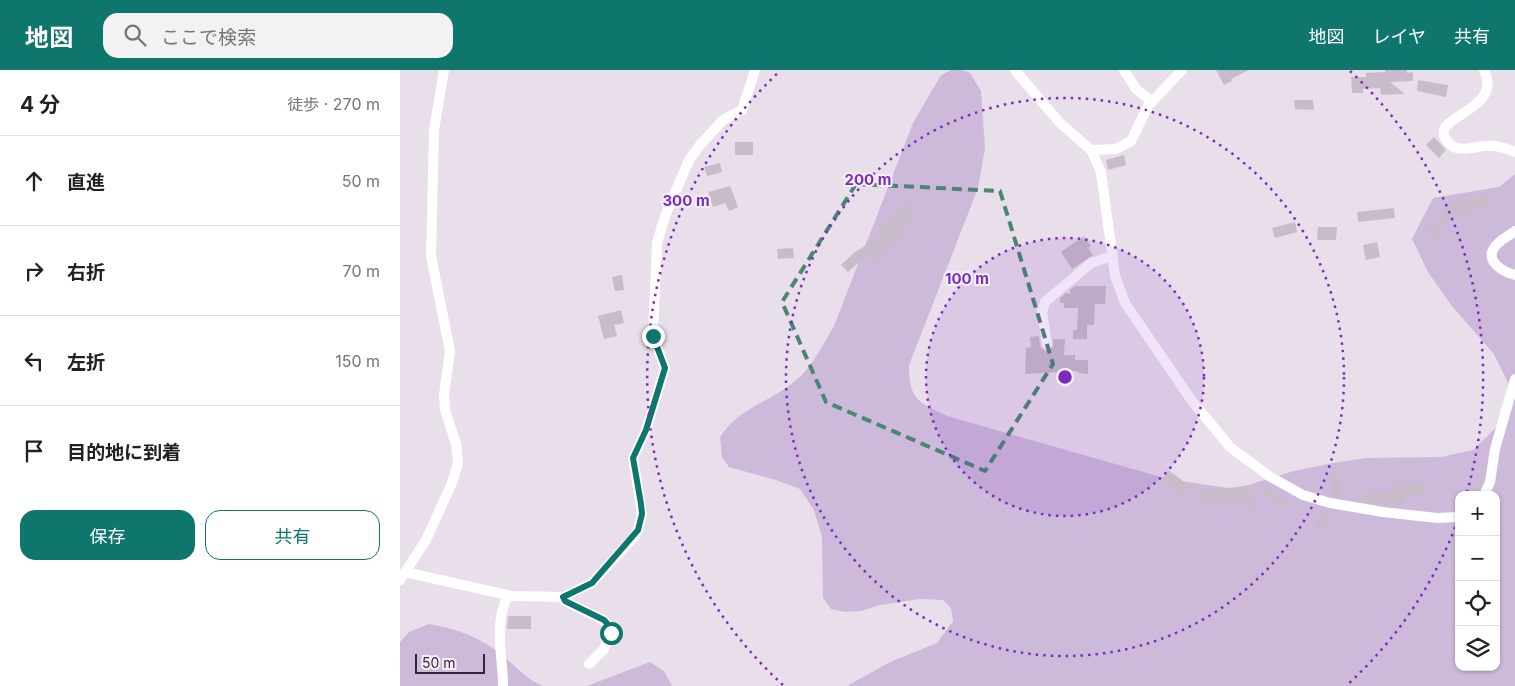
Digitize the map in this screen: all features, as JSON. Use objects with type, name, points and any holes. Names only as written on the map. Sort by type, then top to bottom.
[{"type":"street","points":[[444,70],[434,130],[431,256],[450,351],[444,395],[445,410],[456,444],[458,464],[452,483],[426,540],[403,576],[508,596],[563,597],[592,583],[638,530],[642,514],[633,458],[646,430],[665,368],[653,336],[657,243],[665,216],[689,160],[723,120],[742,110],[755,70]]},
{"type":"street","points":[[1014,70],[1060,124],[1091,150],[1102,172],[1115,276],[1125,303],[1192,401],[1230,447],[1269,476],[1303,495],[1383,512],[1437,518],[1455,517]]},
{"type":"street","points":[[1124,70],[1136,89],[1152,101]]},
{"type":"street","points":[[1091,150],[1116,149],[1132,141],[1152,101],[1182,70]]},
{"type":"street","points":[[1484,70],[1488,82],[1480,102],[1449,120],[1444,134],[1451,146],[1456,148],[1465,149],[1490,145],[1515,152]]},
{"type":"street","points":[[1515,231],[1494,247],[1492,254],[1493,262],[1498,268],[1515,275]]},
{"type":"street","points":[[1047,344],[1042,312],[1045,302],[1088,265],[1102,258],[1112,256]]},
{"type":"street","points":[[1486,491],[1490,482],[1495,449],[1515,379]]},
{"type":"street","points":[[503,686],[499,633],[501,616],[508,596]]},
{"type":"street","points":[[563,597],[565,601],[604,620],[611,628],[604,649],[589,664]]},
{"type":"highlighted area","points":[[856,184],[1000,191],[1053,364],[985,471],[826,402],[782,302]]},
{"type":"shaded area","points":[[951,70],[962,70],[970,73],[981,91],[985,148],[978,188],[909,365],[911,386],[917,398],[922,403],[947,416],[1168,479],[1235,489],[1294,471],[1333,463],[1366,458],[1441,457],[1473,450],[1503,421],[1508,383],[1494,354],[1451,305],[1428,272],[1412,239],[1433,198],[1499,187],[1515,174],[1515,686],[847,686],[890,662],[937,643],[953,621],[951,608],[943,600],[920,599],[880,605],[861,611],[845,612],[831,609],[823,598],[822,537],[814,510],[800,489],[729,467],[722,457],[720,437],[745,412],[784,389],[800,377],[821,349],[834,326],[913,123],[941,75]]},
{"type":"shaded area","points":[[429,624],[455,630],[479,640],[500,653],[530,679],[543,686],[400,686],[400,642],[409,632]]},
{"type":"shaded area","points":[[650,662],[664,671],[672,686],[587,686]]},
{"type":"building","points":[[1216,70],[1249,70],[1231,79],[1232,81],[1224,85]]},
{"type":"building","points":[[1385,70],[1407,70],[1407,73],[1413,72],[1413,81],[1390,82],[1405,94],[1381,95],[1380,88],[1363,89],[1363,93],[1352,93],[1351,77],[1366,77],[1366,73],[1385,72]]},
{"type":"building","points":[[1418,80],[1448,85],[1446,97],[1417,91]]},
{"type":"building","points":[[1294,100],[1313,100],[1314,110],[1295,109]]},
{"type":"building","points":[[1434,137],[1446,150],[1439,158],[1426,145]]},
{"type":"building","points":[[735,142],[753,142],[753,155],[735,155]]},
{"type":"building","points":[[1124,155],[1126,165],[1108,170],[1106,160]]},
{"type":"building","points":[[720,163],[722,172],[707,176],[704,167]]},
{"type":"building","points":[[730,186],[738,207],[729,211],[725,203],[713,207],[708,192]]},
{"type":"building","points":[[1486,194],[1489,205],[1465,213],[1465,215],[1450,220],[1443,225],[1437,218],[1451,207],[1450,203],[1461,200],[1462,203]]},
{"type":"building","points":[[913,196],[908,210],[914,216],[901,228],[905,232],[893,246],[880,255],[882,257],[873,262],[868,254],[848,272],[841,265],[855,252],[882,236],[879,230]]},
{"type":"building","points":[[1394,208],[1395,218],[1358,222],[1357,212]]},
{"type":"building","points":[[1295,222],[1297,232],[1275,238],[1272,228]]},
{"type":"building","points":[[1438,222],[1445,234],[1433,240],[1427,228]]},
{"type":"building","points":[[1318,227],[1337,227],[1336,240],[1317,240]]},
{"type":"building","points":[[1084,236],[1091,246],[1088,248],[1093,255],[1072,269],[1061,252]]},
{"type":"building","points":[[1377,242],[1380,257],[1366,260],[1363,245]]},
{"type":"building","points":[[793,248],[794,258],[778,259],[777,249]]},
{"type":"building","points":[[622,275],[624,290],[615,291],[612,277]]},
{"type":"building","points":[[1075,286],[1106,286],[1105,304],[1095,304],[1094,325],[1087,325],[1087,339],[1073,339],[1073,330],[1077,330],[1078,308],[1064,308],[1064,303],[1060,303],[1060,298],[1066,293],[1070,294],[1070,290]]},
{"type":"building","points":[[621,310],[624,323],[614,325],[617,336],[604,339],[598,316]]},
{"type":"building","points":[[1039,336],[1040,346],[1045,351],[1053,347],[1053,339],[1065,339],[1064,355],[1075,355],[1075,360],[1088,360],[1088,374],[1078,373],[1078,371],[1025,374],[1026,348],[1031,347],[1030,337]]},
{"type":"building","points":[[1168,470],[1190,486],[1183,496],[1161,480]]},
{"type":"building","points":[[1331,475],[1340,475],[1340,496],[1331,495]]},
{"type":"building","points":[[1394,484],[1426,484],[1425,496],[1405,496],[1405,503],[1376,504],[1363,502],[1364,492],[1394,492]]},
{"type":"building","points":[[1249,485],[1250,495],[1254,494],[1255,507],[1246,509],[1246,503],[1218,507],[1217,501],[1199,504],[1197,493]]},
{"type":"building","points":[[1266,487],[1294,507],[1280,506],[1262,493]]},
{"type":"building","points":[[1320,509],[1330,511],[1326,531],[1316,529]]},
{"type":"building","points":[[508,616],[531,616],[531,629],[507,629]]},
{"type":"route","points":[[611,633],[611,628],[604,620],[565,601],[563,597],[592,583],[634,537],[638,530],[642,514],[633,458],[646,430],[665,368],[653,336]]}]
